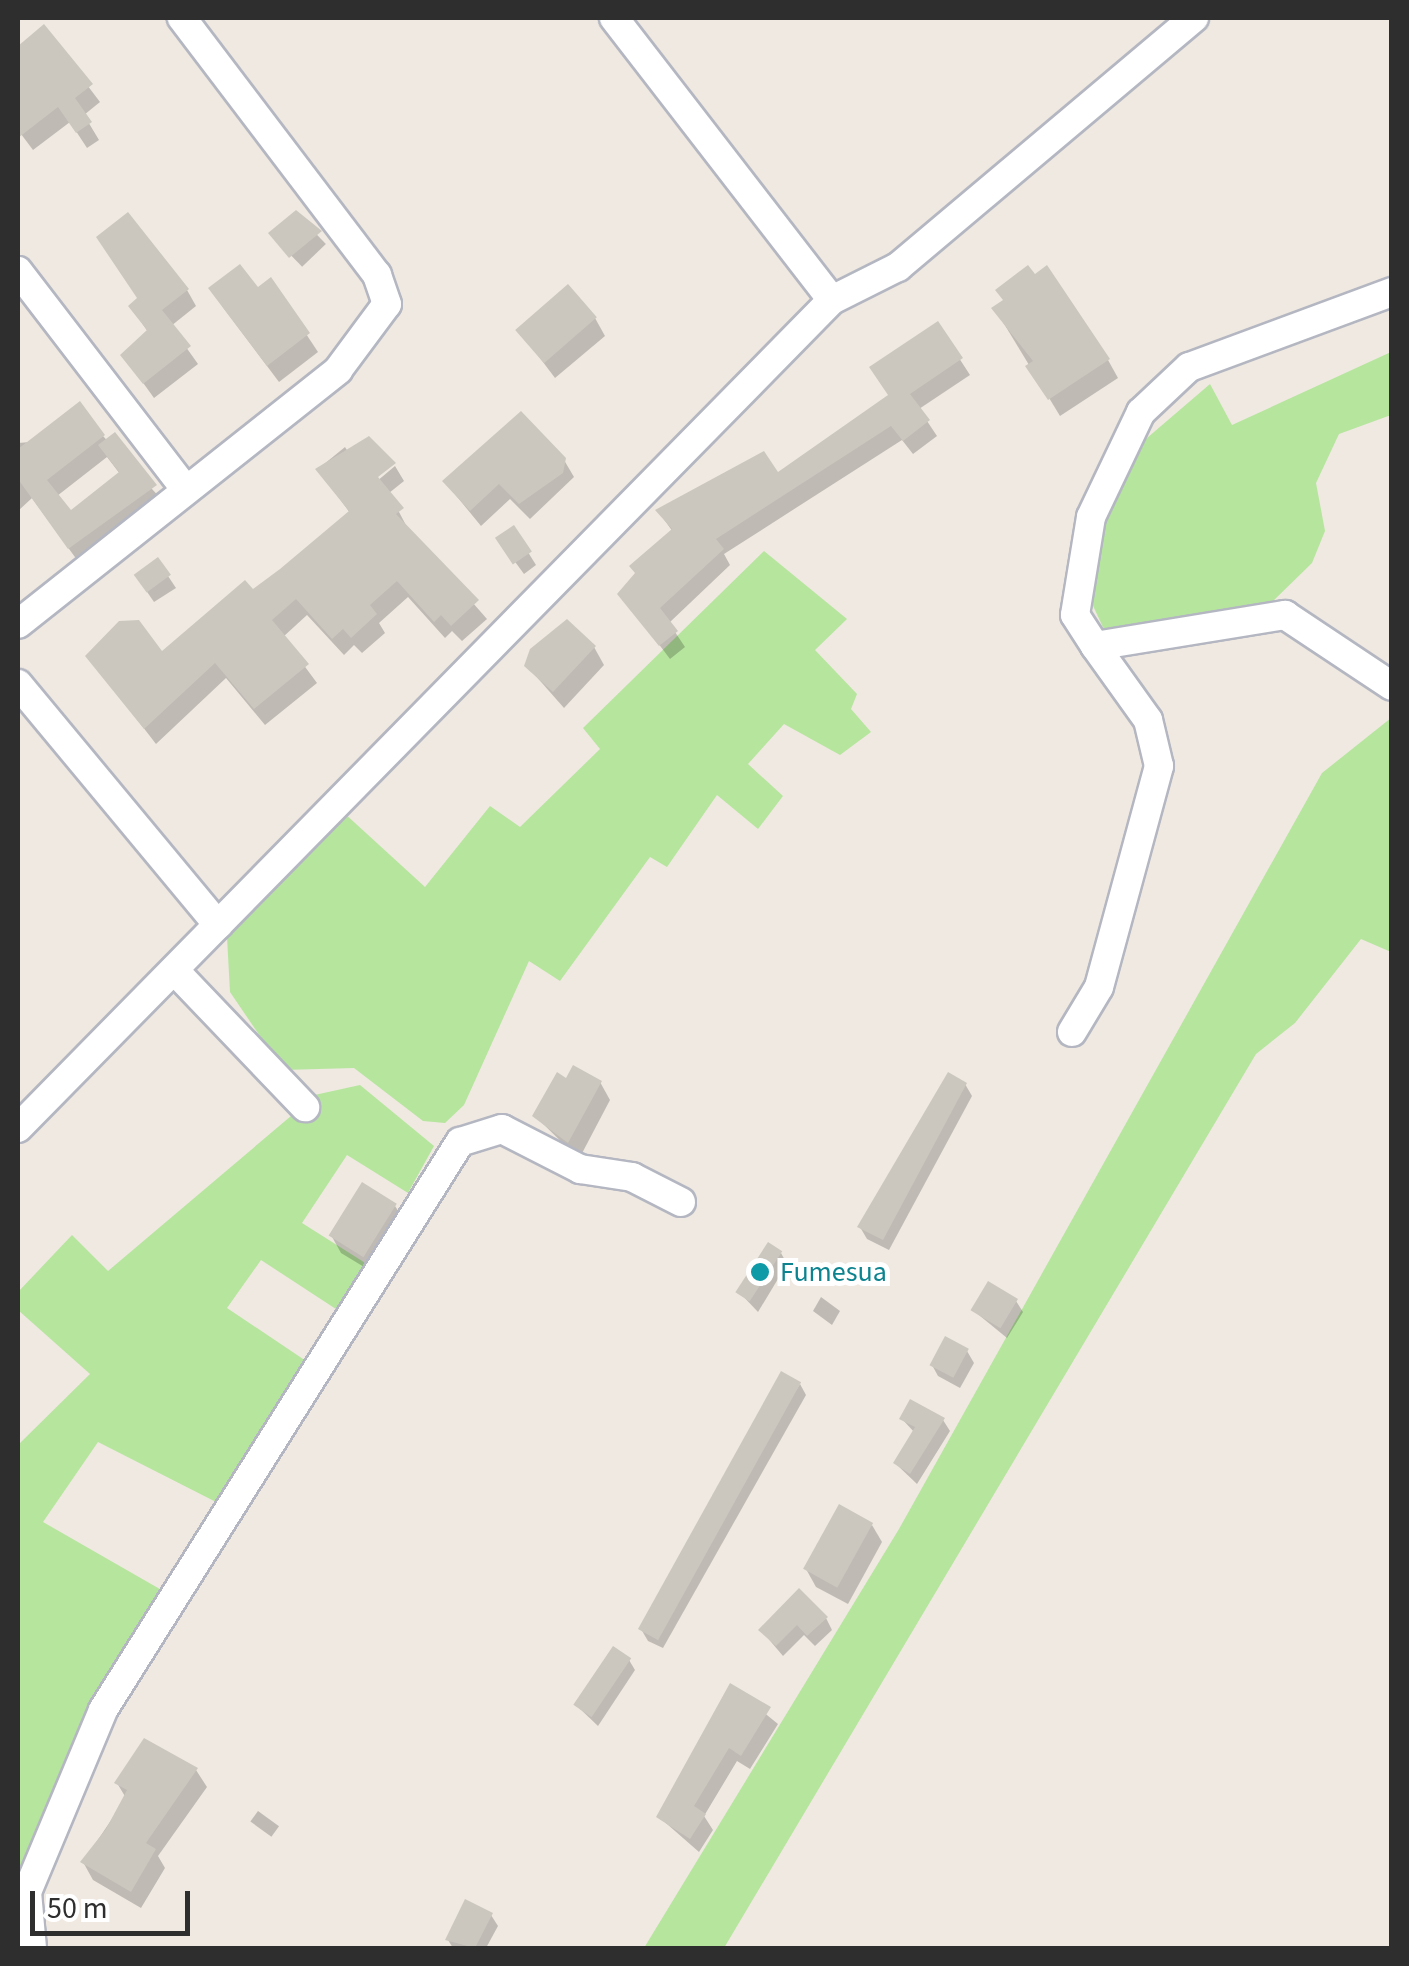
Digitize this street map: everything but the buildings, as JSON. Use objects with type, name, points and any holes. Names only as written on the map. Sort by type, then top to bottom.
[{"type":"street","points":[[18,624],[338,370],[387,304],[377,274],[182,18]]},
{"type":"street","points":[[614,18],[832,300]]},
{"type":"street","points":[[19,1124],[832,300],[898,267],[1194,18]]},
{"type":"street","points":[[18,271],[184,489]]},
{"type":"street","points":[[1072,1032],[1099,988],[1159,766],[1148,720],[1075,615],[1091,518],[1141,412],[1189,367],[1392,292]]},
{"type":"street","points":[[1095,646],[1285,615],[1392,686]]},
{"type":"street","points":[[18,684],[218,926]]},
{"type":"street","points":[[174,970],[305,1106]]},
{"type":"street","points":[[32,1948],[27,1892],[102,1710],[460,1142],[502,1130],[580,1170],[632,1176],[681,1202]]},
{"type":"green space","points":[[1391,352],[1391,415],[1339,434],[1316,483],[1325,531],[1312,563],[1271,603],[1108,638],[1088,595],[1104,526],[1140,444],[1210,384],[1232,425]]},
{"type":"green space","points":[[764,551],[847,619],[815,650],[857,694],[851,709],[871,732],[840,755],[784,724],[748,764],[783,796],[758,829],[717,795],[667,867],[650,857],[560,981],[529,961],[464,1105],[445,1123],[423,1121],[354,1068],[283,1070],[230,992],[227,937],[277,874],[343,812],[425,887],[490,806],[520,827],[600,749],[583,728]]},
{"type":"green space","points":[[1391,718],[1391,952],[1361,939],[1295,1023],[1256,1054],[724,1948],[644,1948],[899,1529],[1322,773]]},
{"type":"green space","points":[[360,1085],[434,1146],[408,1193],[347,1155],[302,1223],[370,1266],[342,1313],[261,1260],[227,1308],[306,1361],[218,1503],[98,1442],[43,1522],[165,1592],[18,1885],[18,1445],[90,1374],[18,1310],[18,1292],[72,1235],[108,1271],[291,1116],[300,1123],[310,1096]]},
{"type":"place","name":"Fumesua","points":[[760,1272]]}]
